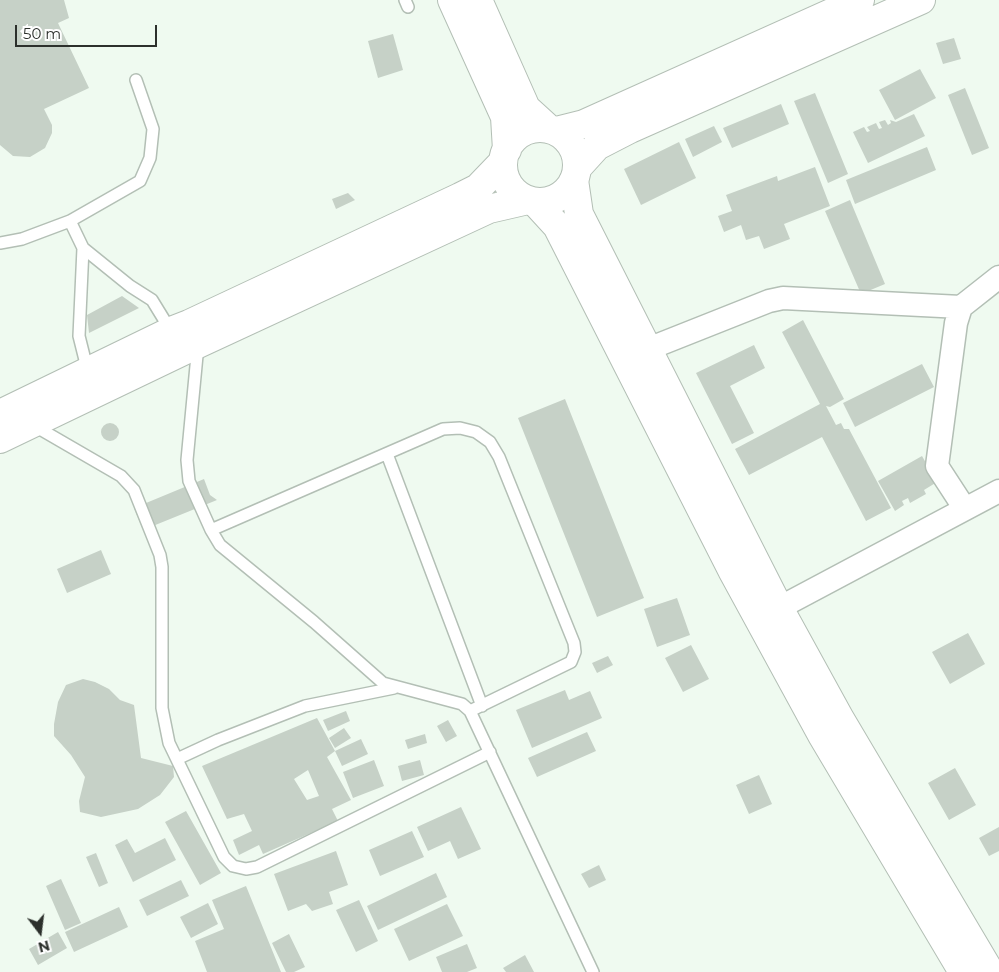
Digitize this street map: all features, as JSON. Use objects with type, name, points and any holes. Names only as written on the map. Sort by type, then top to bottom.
[{"type":"main road","points":[[452,0],[505,117],[506,178],[512,189],[531,201],[556,226],[728,561],[822,735],[963,972]]},
{"type":"main road","points":[[478,0],[526,108],[570,142],[575,151],[579,214],[779,608],[840,719],[990,972]]},
{"type":"main road","points":[[0,439],[18,414],[88,372],[171,331],[478,188],[505,156],[520,134],[538,128],[553,130],[584,124],[860,0]]},
{"type":"main road","points":[[18,414],[198,344],[490,209],[531,201],[554,199],[562,195],[597,146],[630,129],[921,0]]},
{"type":"street","points":[[965,509],[937,466],[956,323],[961,307],[999,277]]},
{"type":"street","points":[[648,349],[769,301],[783,298],[961,307]]},
{"type":"street","points":[[779,608],[999,491]]},
{"type":"lane","points":[[0,243],[22,239],[70,220],[140,182],[150,158],[153,129],[136,80]]},
{"type":"lane","points":[[70,220],[83,248],[130,286],[152,300],[171,331]]},
{"type":"lane","points":[[83,248],[79,336],[88,372]]},
{"type":"lane","points":[[198,344],[187,460],[189,482],[210,530],[220,545],[314,622],[383,683],[394,688],[462,704],[470,712],[593,972]]},
{"type":"lane","points":[[18,414],[121,476],[134,490],[160,555],[162,567],[162,708],[169,743],[224,857],[234,866],[246,869],[256,867],[490,752]]},
{"type":"lane","points":[[210,530],[443,429],[460,428],[476,432],[490,442],[499,457],[574,643],[575,652],[571,662],[470,712]]},
{"type":"lane","points":[[387,454],[482,706]]},
{"type":"lane","points":[[177,760],[218,740],[305,706],[394,688]]},
{"type":"building","points":[[0,0],[64,0],[69,18],[58,23],[89,88],[44,109],[52,125],[52,133],[45,148],[30,157],[13,156],[0,145]]},
{"type":"building","points":[[393,34],[403,70],[378,78],[368,41]]},
{"type":"building","points":[[954,38],[961,59],[943,64],[936,43]]},
{"type":"building","points":[[920,69],[936,98],[895,120],[879,90]]},
{"type":"building","points":[[965,88],[989,148],[972,155],[948,95]]},
{"type":"building","points":[[815,93],[848,174],[828,183],[794,101]]},
{"type":"building","points":[[781,104],[789,124],[732,148],[723,128]]},
{"type":"building","points":[[914,114],[925,136],[868,163],[853,132],[864,127],[867,132],[870,131],[867,127],[876,123],[879,129],[882,128],[879,122],[885,120],[888,125],[891,123],[890,120],[896,122]]},
{"type":"building","points":[[714,126],[722,142],[693,157],[685,139]]},
{"type":"building","points":[[679,142],[696,178],[641,205],[624,169]]},
{"type":"building","points":[[927,147],[936,170],[855,204],[846,180]]},
{"type":"building","points":[[815,167],[830,206],[784,224],[790,239],[764,249],[759,236],[746,240],[741,225],[724,232],[718,216],[732,211],[726,195],[777,176],[778,181]]},
{"type":"building","points":[[348,193],[355,200],[336,209],[332,199]]},
{"type":"building","points":[[850,200],[885,284],[861,294],[825,211]]},
{"type":"building","points":[[122,296],[139,308],[89,333],[87,315]]},
{"type":"building","points":[[803,320],[844,399],[830,407],[826,406],[836,425],[841,423],[844,429],[849,429],[891,508],[866,521],[822,437],[749,475],[735,449],[820,404],[782,332]]},
{"type":"building","points":[[754,345],[765,368],[730,386],[754,433],[732,444],[696,373]]},
{"type":"building","points":[[922,364],[934,387],[855,427],[843,403]]},
{"type":"building","points":[[565,399],[644,598],[597,617],[518,418]]},
{"type":"building","points":[[110,423],[116,426],[119,432],[116,438],[110,441],[104,438],[101,432],[104,426]]},
{"type":"building","points":[[922,456],[937,482],[924,490],[926,494],[910,503],[908,498],[902,501],[904,505],[895,511],[878,481]]},
{"type":"building","points":[[204,479],[210,495],[217,500],[143,530],[134,508]]},
{"type":"building","points":[[101,550],[111,574],[67,593],[57,569]]},
{"type":"building","points":[[677,598],[690,635],[657,647],[644,609]]},
{"type":"building","points":[[968,633],[985,664],[950,684],[932,652]]},
{"type":"building","points":[[691,645],[709,679],[683,692],[665,658]]},
{"type":"building","points":[[608,656],[613,665],[597,673],[592,663]]},
{"type":"building","points":[[83,679],[95,682],[109,689],[120,700],[134,705],[141,758],[173,766],[174,777],[160,795],[138,809],[101,817],[80,812],[79,801],[85,777],[71,755],[54,736],[54,724],[58,702],[66,685]]},
{"type":"building","points":[[565,690],[569,700],[590,691],[602,718],[532,748],[516,710]]},
{"type":"building","points":[[346,711],[350,721],[328,731],[323,720]]},
{"type":"building","points":[[317,718],[335,751],[327,757],[351,800],[332,809],[338,821],[263,854],[259,845],[239,855],[233,840],[252,831],[244,814],[227,819],[202,766]],"holes":[[[308,770],[319,796],[307,800],[294,779]]]},
{"type":"building","points":[[448,720],[457,736],[446,742],[437,726]]},
{"type":"building","points":[[344,728],[351,738],[335,748],[329,738]]},
{"type":"building","points":[[587,732],[596,751],[537,777],[528,758]]},
{"type":"building","points":[[425,734],[427,743],[408,749],[405,740]]},
{"type":"building","points":[[361,739],[368,754],[342,766],[335,751]]},
{"type":"building","points":[[374,760],[384,786],[353,798],[343,772]]},
{"type":"building","points":[[420,760],[424,775],[402,781],[398,766]]},
{"type":"building","points":[[955,768],[976,805],[949,820],[928,783]]},
{"type":"building","points":[[759,775],[772,804],[749,814],[736,785]]},
{"type":"building","points":[[461,807],[481,849],[458,859],[450,841],[428,851],[417,827]]},
{"type":"building","points":[[186,811],[221,873],[200,885],[165,822]]},
{"type":"building","points":[[999,827],[999,851],[989,856],[979,838]]},
{"type":"building","points":[[412,831],[424,857],[380,876],[369,850]]},
{"type":"building","points":[[165,838],[176,860],[133,882],[115,845],[127,839],[135,853]]},
{"type":"building","points":[[336,851],[348,885],[329,892],[333,904],[312,911],[306,904],[288,911],[274,874]]},
{"type":"building","points":[[96,853],[108,883],[99,887],[86,857]]},
{"type":"building","points":[[599,865],[606,880],[589,888],[581,874]]},
{"type":"building","points":[[436,873],[447,897],[378,930],[367,906]]},
{"type":"building","points":[[61,879],[81,923],[65,930],[46,886]]},
{"type":"building","points":[[181,880],[189,896],[147,916],[139,900]]},
{"type":"building","points":[[246,886],[281,972],[207,972],[195,941],[224,929],[212,900]]},
{"type":"building","points":[[359,900],[378,941],[356,952],[336,910]]},
{"type":"building","points":[[208,903],[218,924],[191,938],[180,917]]},
{"type":"building","points":[[447,904],[463,936],[409,961],[394,929]]},
{"type":"building","points":[[119,907],[128,927],[74,952],[65,932]]},
{"type":"building","points":[[58,932],[67,948],[38,965],[29,949]]},
{"type":"building","points":[[289,934],[305,967],[294,972],[286,972],[272,943]]},
{"type":"building","points":[[467,944],[477,968],[467,972],[442,972],[436,957]]},
{"type":"building","points":[[525,955],[534,972],[506,972],[503,968]]}]
